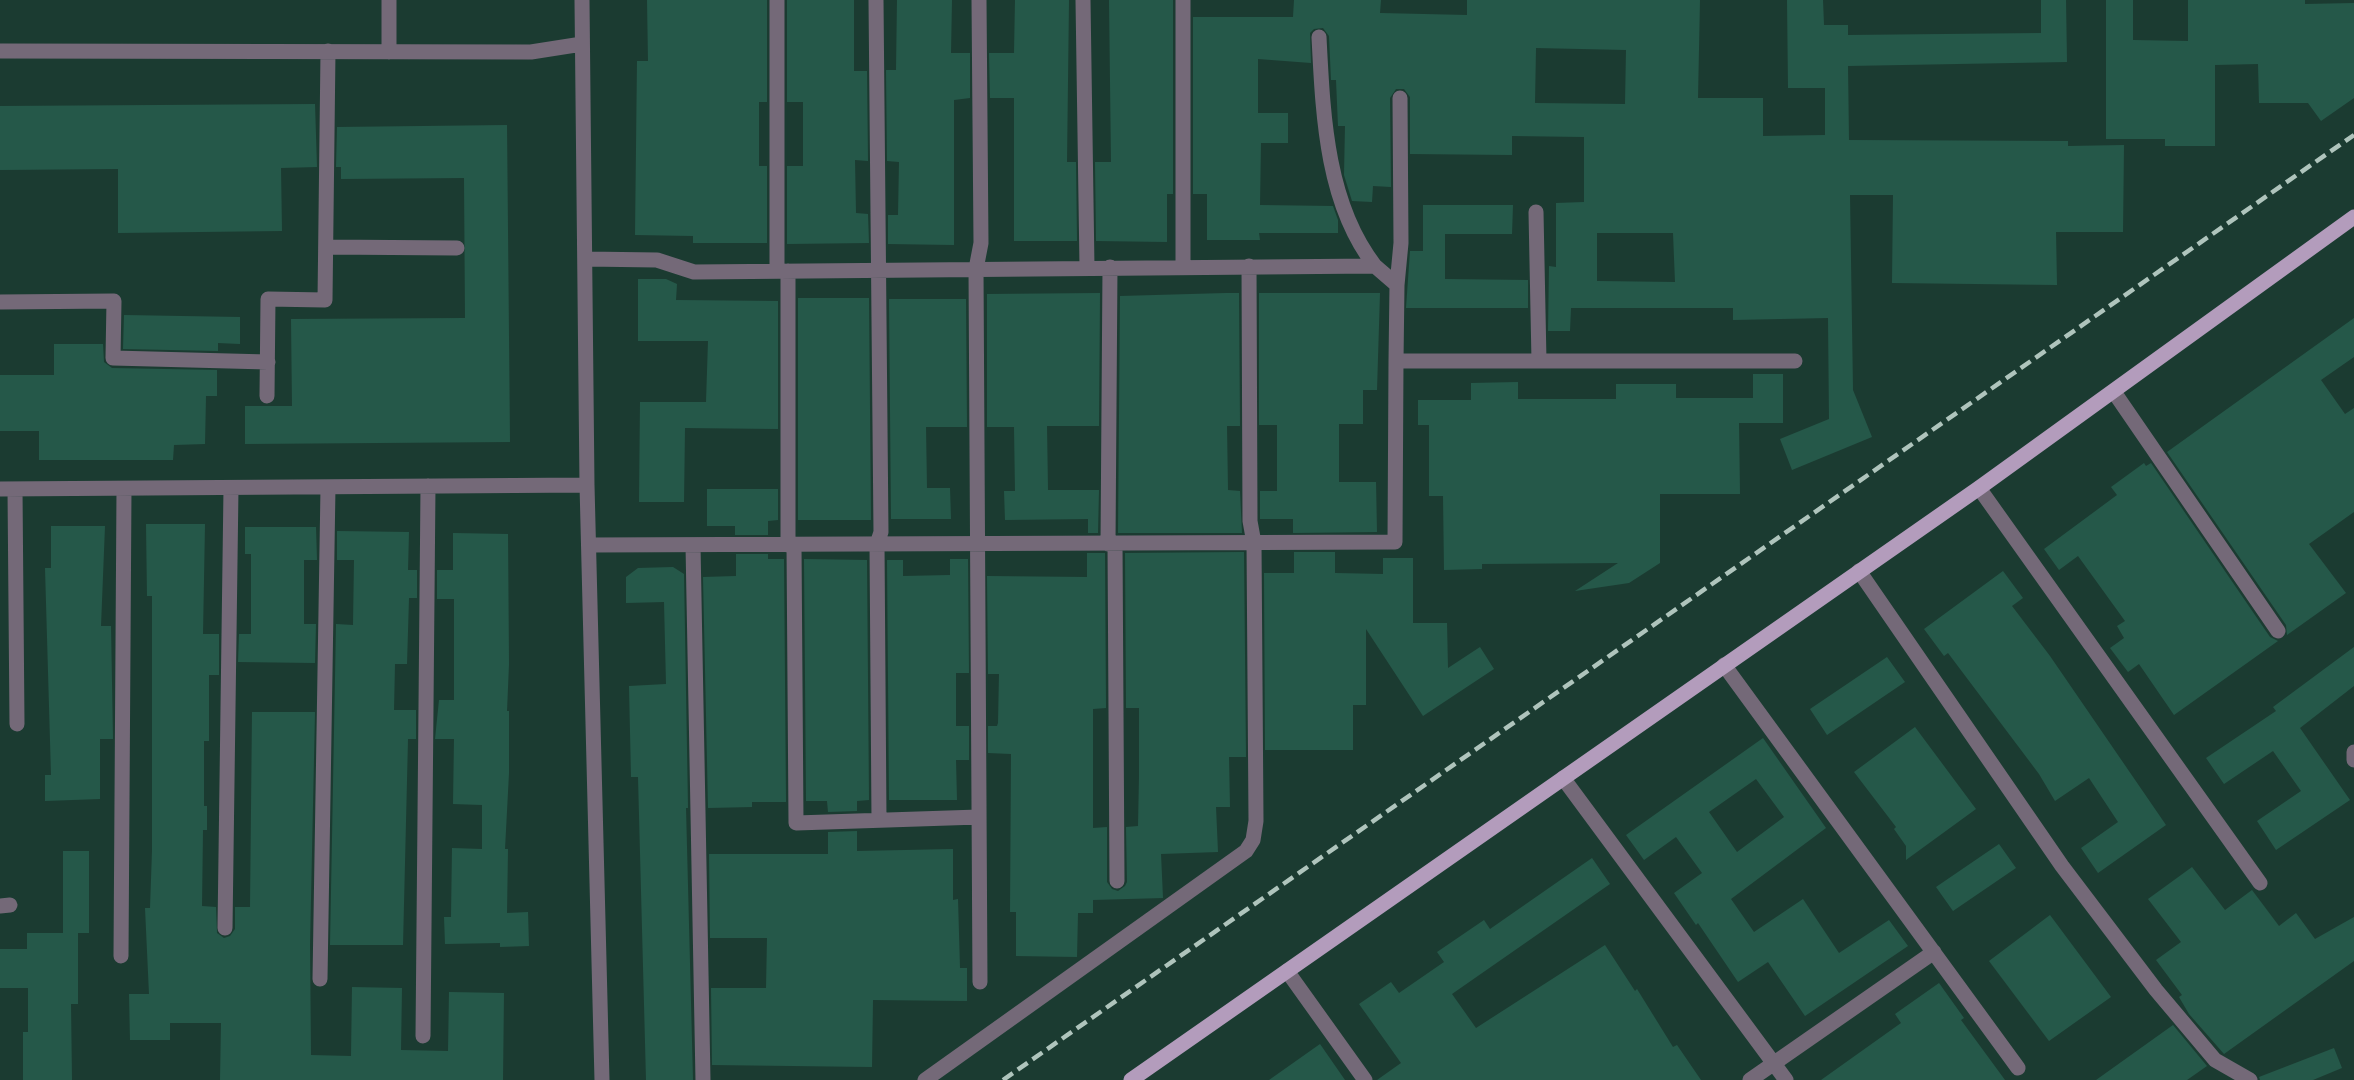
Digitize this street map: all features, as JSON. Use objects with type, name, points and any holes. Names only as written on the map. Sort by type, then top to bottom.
[{"type":"main road","points":[[1131,1080],[1979,488],[2354,217]]},
{"type":"street","points":[[389,0],[389,52]]},
{"type":"street","points":[[582,0],[587,485],[602,1080]]},
{"type":"street","points":[[777,0],[796,823],[979,817]]},
{"type":"street","points":[[876,0],[881,532],[877,544],[879,820]]},
{"type":"street","points":[[979,0],[981,243],[976,269],[980,982]]},
{"type":"street","points":[[1083,0],[1087,267]]},
{"type":"street","points":[[1183,0],[1183,266]]},
{"type":"street","points":[[1319,37],[1328,146],[1338,190],[1359,245],[1375,266],[1397,285]]},
{"type":"street","points":[[0,51],[531,52],[582,44]]},
{"type":"street","points":[[267,396],[268,299],[325,300],[328,51]]},
{"type":"street","points":[[590,545],[1395,542],[1397,285],[1401,243],[1400,98]]},
{"type":"street","points":[[1536,212],[1539,361]]},
{"type":"street","points":[[326,247],[457,248]]},
{"type":"street","points":[[585,260],[657,260],[694,272],[1375,266]]},
{"type":"street","points":[[925,1080],[1246,851],[1252,840],[1256,821],[1254,543],[1250,521],[1249,266]]},
{"type":"street","points":[[1110,267],[1117,880]]},
{"type":"street","points":[[0,302],[114,301],[113,358],[268,362]]},
{"type":"street","points":[[1396,361],[1795,361]]},
{"type":"street","points":[[2114,392],[2278,631]]},
{"type":"street","points":[[17,724],[7,489],[587,485]]},
{"type":"street","points":[[423,1036],[428,486]]},
{"type":"street","points":[[320,979],[328,487]]},
{"type":"street","points":[[225,928],[231,488]]},
{"type":"street","points":[[1979,488],[2260,883]]},
{"type":"street","points":[[121,956],[124,489]]},
{"type":"street","points":[[693,545],[703,1080]]},
{"type":"street","points":[[1859,571],[2062,866],[2156,990],[2215,1060],[2250,1080]]},
{"type":"street","points":[[1724,666],[2018,1068]]},
{"type":"street","points":[[2354,753],[2354,760]]},
{"type":"street","points":[[1563,778],[1786,1080]]},
{"type":"street","points":[[1750,1080],[1934,952]]},
{"type":"street","points":[[1287,971],[1365,1080]]},
{"type":"building","points":[[647,0],[767,0],[767,102],[759,102],[759,166],[767,166],[767,243],[693,243],[693,236],[635,235],[637,61],[648,61]]},
{"type":"building","points":[[787,0],[854,0],[854,71],[867,71],[868,161],[855,160],[856,213],[868,214],[869,243],[787,244],[787,166],[803,166],[803,102],[787,102]]},
{"type":"building","points":[[897,0],[952,0],[951,53],[970,53],[970,98],[954,100],[954,245],[888,244],[888,215],[898,215],[899,162],[887,161],[886,70],[896,70]]},
{"type":"building","points":[[1015,0],[1069,0],[1067,162],[1076,162],[1077,241],[1014,241],[1014,98],[990,98],[989,53],[1014,53]]},
{"type":"building","points":[[1109,0],[1173,0],[1173,194],[1167,194],[1167,242],[1096,241],[1095,162],[1111,162]]},
{"type":"building","points":[[1294,0],[1381,0],[1380,13],[1467,15],[1467,0],[1700,0],[1698,98],[1763,98],[1763,136],[1825,135],[1825,88],[1788,88],[1787,0],[1823,0],[1824,25],[1848,25],[1848,35],[2041,33],[2041,0],[2066,0],[2067,62],[1848,66],[1849,140],[2068,141],[2068,146],[2124,145],[2123,232],[2056,232],[2057,285],[1892,283],[1893,195],[1850,195],[1853,390],[1872,437],[1792,470],[1780,439],[1829,419],[1828,318],[1733,320],[1733,308],[1571,308],[1570,331],[1548,331],[1549,266],[1556,267],[1556,203],[1584,202],[1584,137],[1512,136],[1512,155],[1410,154],[1410,97],[1404,89],[1396,89],[1390,98],[1391,187],[1373,186],[1372,202],[1352,201],[1344,175],[1345,126],[1338,126],[1336,80],[1331,80],[1329,36],[1323,28],[1314,29],[1310,33],[1311,63],[1258,59],[1258,113],[1288,113],[1288,143],[1261,143],[1260,205],[1333,206],[1338,220],[1338,233],[1259,233],[1260,240],[1207,240],[1207,194],[1193,194],[1193,17],[1293,17]],"holes":[[[1536,48],[1626,50],[1625,104],[1535,103]],[[1597,233],[1673,233],[1675,282],[1597,281]]]},
{"type":"building","points":[[2106,0],[2133,0],[2133,40],[2188,41],[2188,0],[2305,0],[2305,4],[2354,3],[2354,98],[2321,121],[2308,103],[2259,103],[2258,64],[2215,65],[2215,146],[2165,146],[2165,139],[2106,139]]},
{"type":"building","points":[[315,104],[317,167],[281,168],[282,231],[118,233],[118,169],[0,170],[0,106]]},
{"type":"building","points":[[507,125],[510,442],[245,444],[245,406],[292,406],[291,319],[465,318],[464,178],[341,179],[341,167],[336,167],[337,127]]},
{"type":"building","points":[[1423,205],[1513,205],[1512,234],[1445,234],[1445,279],[1528,280],[1528,308],[1406,308],[1410,251],[1423,251]]},
{"type":"building","points":[[638,279],[666,279],[677,284],[676,300],[778,301],[778,429],[685,428],[684,502],[639,502],[640,402],[706,402],[708,341],[638,341]]},
{"type":"building","points":[[1100,293],[1099,426],[1047,426],[1048,490],[1099,490],[1098,533],[1088,533],[1088,519],[1005,520],[1004,491],[1015,491],[1014,427],[987,427],[987,294]]},
{"type":"building","points":[[1239,293],[1240,426],[1227,426],[1228,490],[1240,491],[1242,533],[1118,533],[1120,296]]},
{"type":"building","points":[[1259,293],[1380,293],[1377,390],[1363,390],[1363,424],[1339,424],[1339,482],[1376,482],[1377,532],[1293,533],[1293,519],[1260,519],[1260,491],[1277,491],[1277,425],[1259,425]]},
{"type":"building","points":[[798,298],[869,298],[871,520],[798,520]]},
{"type":"building","points":[[889,299],[966,299],[967,427],[926,427],[927,488],[950,488],[951,519],[891,519]]},
{"type":"building","points":[[124,315],[240,317],[240,344],[218,343],[218,351],[123,349]]},
{"type":"building","points":[[2354,318],[2354,357],[2321,380],[2345,414],[2354,408],[2354,512],[2309,544],[2346,593],[2287,635],[2286,625],[2167,452]]},
{"type":"building","points":[[54,344],[103,344],[104,362],[112,368],[217,370],[217,396],[206,396],[205,444],[174,445],[173,460],[39,460],[39,431],[0,431],[0,375],[54,375]]},
{"type":"building","points":[[1753,374],[1783,374],[1783,423],[1739,423],[1740,494],[1660,494],[1660,563],[1629,583],[1575,591],[1618,563],[1482,564],[1482,569],[1444,570],[1443,496],[1429,496],[1429,425],[1418,425],[1418,400],[1471,400],[1471,383],[1518,382],[1518,399],[1616,399],[1616,384],[1676,384],[1676,398],[1753,398]]},
{"type":"building","points":[[2144,463],[2146,466],[2151,463],[2270,637],[2278,641],[2174,715],[2139,664],[2128,672],[2110,648],[2124,638],[2117,626],[2125,621],[2078,556],[2059,570],[2044,549],[2117,495],[2111,487]]},
{"type":"building","points":[[707,489],[778,489],[778,520],[768,521],[768,535],[735,535],[735,526],[707,526]]},
{"type":"building","points":[[146,524],[205,524],[203,634],[219,634],[219,675],[209,675],[209,741],[204,741],[204,806],[207,806],[207,830],[203,830],[202,906],[216,907],[217,933],[224,938],[230,936],[235,929],[235,907],[250,907],[252,712],[315,712],[310,945],[311,1055],[351,1056],[352,987],[402,988],[401,1050],[448,1051],[449,992],[504,993],[503,1080],[220,1080],[221,1023],[170,1023],[170,1040],[130,1040],[129,994],[149,994],[145,908],[150,908],[152,851],[152,596],[147,596]]},
{"type":"building","points":[[51,526],[105,526],[101,626],[111,626],[113,739],[100,739],[100,799],[45,801],[45,775],[51,775],[45,568],[51,568]]},
{"type":"building","points":[[245,527],[316,527],[317,560],[304,560],[304,624],[316,624],[315,663],[238,662],[239,634],[251,634],[251,554],[245,554]]},
{"type":"building","points":[[337,531],[409,532],[408,570],[417,570],[417,598],[409,598],[407,664],[395,664],[394,710],[416,710],[416,739],[408,739],[403,945],[330,945],[336,624],[353,625],[354,560],[337,560]]},
{"type":"building","points":[[453,533],[508,534],[509,773],[505,849],[508,849],[507,913],[528,912],[529,946],[500,947],[500,943],[445,944],[444,917],[451,917],[452,848],[482,849],[482,805],[453,804],[454,739],[435,739],[439,700],[454,700],[454,599],[437,599],[437,570],[453,570]]},
{"type":"building","points":[[1244,552],[1246,757],[1229,757],[1230,807],[1216,807],[1218,852],[1161,854],[1163,898],[1093,900],[1093,913],[1078,913],[1077,957],[1016,956],[1016,912],[1010,912],[1011,754],[988,753],[988,726],[997,726],[998,723],[999,674],[988,674],[987,576],[1087,577],[1087,553],[1105,553],[1106,708],[1093,709],[1093,828],[1107,827],[1107,882],[1112,889],[1118,891],[1127,882],[1126,827],[1138,826],[1139,708],[1126,708],[1125,553]]},
{"type":"building","points":[[1294,552],[1335,552],[1335,573],[1383,574],[1383,558],[1413,558],[1413,623],[1447,623],[1448,668],[1480,647],[1494,669],[1423,716],[1366,629],[1366,705],[1353,705],[1353,750],[1265,750],[1264,573],[1294,573]]},
{"type":"building","points":[[736,554],[768,554],[768,559],[784,559],[786,802],[752,802],[752,807],[708,808],[703,577],[736,576]]},
{"type":"building","points":[[804,559],[867,560],[869,800],[857,801],[857,811],[828,812],[827,801],[806,801]]},
{"type":"building","points":[[950,559],[968,559],[969,673],[956,673],[956,726],[969,726],[969,760],[956,760],[957,800],[889,800],[887,560],[903,560],[903,576],[950,575]]},
{"type":"building","points":[[673,567],[684,574],[688,808],[686,808],[693,1080],[646,1080],[638,777],[631,777],[629,686],[666,684],[664,602],[626,603],[626,577],[638,568]]},
{"type":"building","points":[[2003,571],[2023,598],[2012,606],[2050,656],[2166,825],[2098,873],[2081,848],[2118,822],[2089,778],[2055,801],[2039,774],[1948,653],[1944,656],[1924,629]]},
{"type":"building","points":[[2354,647],[2354,686],[2300,728],[2350,800],[2276,850],[2257,821],[2301,791],[2273,751],[2224,784],[2206,758],[2276,711],[2273,707]]},
{"type":"building","points":[[1887,657],[1905,682],[1827,735],[1810,709]]},
{"type":"building","points":[[1915,727],[1976,809],[1906,860],[1906,846],[1894,829],[1896,827],[1854,772]]},
{"type":"building","points":[[1763,738],[1826,828],[1731,899],[1754,932],[1803,899],[1839,953],[1889,920],[1908,946],[1805,1016],[1768,962],[1738,982],[1698,923],[1696,925],[1674,893],[1702,873],[1676,837],[1644,860],[1626,835]],"holes":[[[1756,779],[1784,817],[1737,852],[1709,812]]]},
{"type":"building","points":[[857,831],[857,851],[953,849],[953,900],[958,899],[960,968],[967,968],[967,1001],[873,1000],[872,1067],[712,1065],[711,988],[766,988],[767,938],[710,938],[709,854],[828,854],[828,832]]},
{"type":"building","points":[[1999,844],[2016,868],[1953,911],[1936,887]]},
{"type":"building","points":[[63,851],[89,851],[89,933],[78,933],[78,1004],[71,1004],[72,1080],[23,1080],[23,1032],[28,1032],[28,988],[0,988],[0,949],[27,949],[27,933],[63,933]]},
{"type":"building","points":[[1592,858],[1610,884],[1452,994],[1476,1028],[1605,945],[1635,991],[1637,989],[1673,1047],[1677,1045],[1701,1080],[1377,1080],[1401,1063],[1359,1004],[1391,982],[1399,993],[1444,962],[1437,952],[1484,920],[1490,929]]},
{"type":"building","points":[[2192,867],[2225,910],[2252,890],[2279,926],[2296,913],[2315,939],[2354,917],[2354,961],[2224,1054],[2189,1014],[2179,997],[2182,995],[2156,960],[2181,942],[2148,899]]},
{"type":"building","points":[[2050,915],[2111,997],[2049,1041],[1989,961]]},
{"type":"building","points":[[1939,983],[1964,1018],[1961,1020],[2005,1080],[1821,1080],[1901,1023],[1895,1014]]},
{"type":"building","points":[[2173,1025],[2207,1066],[2187,1080],[2096,1080]]},
{"type":"building","points":[[1320,1044],[1345,1080],[1269,1080]]},
{"type":"building","points":[[2334,1048],[2342,1068],[2313,1080],[2260,1080],[2259,1077]]},
{"type":"railway","points":[[1003,1080],[2354,135]]}]
